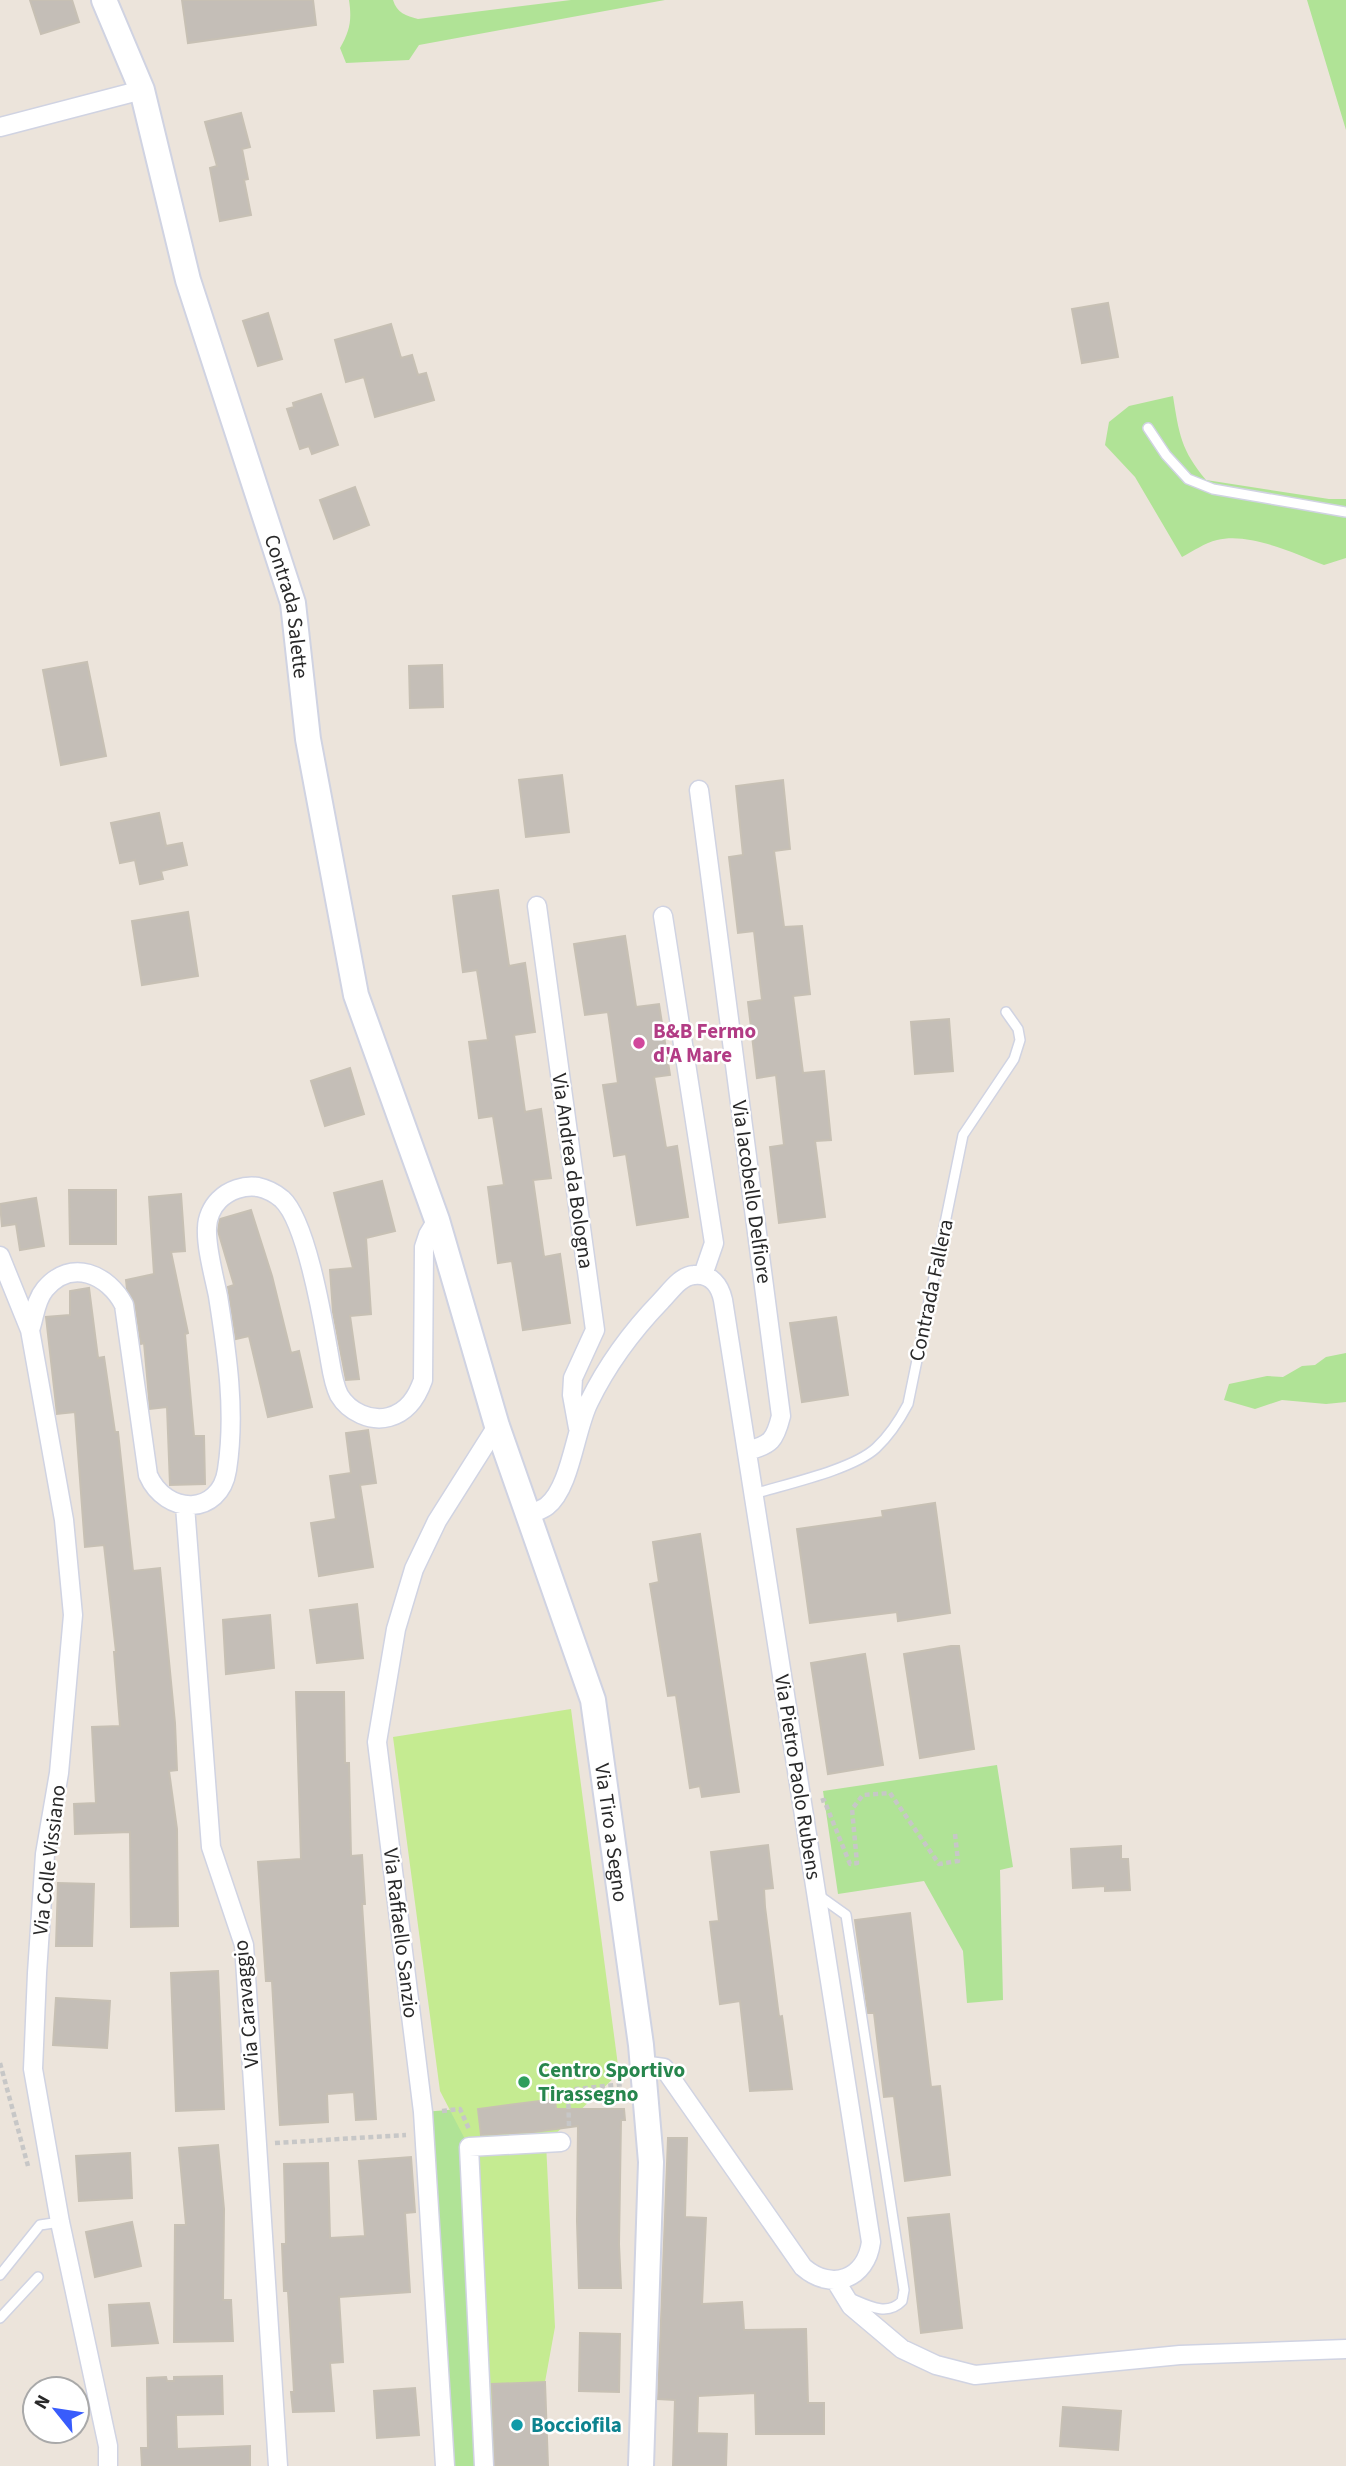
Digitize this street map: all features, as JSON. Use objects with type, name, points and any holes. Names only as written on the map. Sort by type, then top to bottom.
[{"type":"main road","name":"Contrada Salette","points":[[104,0],[142,90],[188,280],[293,603],[308,739],[356,995],[438,1220]]},
{"type":"main road","name":"Via Tiro a Segno","points":[[438,1220],[497,1426],[593,1700],[651,2162],[640,2466]]},
{"type":"street","points":[[0,127],[142,90]]},
{"type":"street","name":"Via Iacobello Delfiore","points":[[699,790],[781,1416],[777,1432],[770,1442],[747,1451]]},
{"type":"street","name":"Via Andrea da Bologna","points":[[537,906],[595,1330],[573,1378],[572,1395],[578,1431]]},
{"type":"street","points":[[528,1515],[546,1507],[557,1496],[588,1404],[604,1374],[652,1310],[680,1281],[695,1274],[703,1275],[714,1242],[663,916]]},
{"type":"street","points":[[30,1330],[38,1300],[44,1290],[64,1276],[81,1273],[107,1281],[124,1305],[148,1475],[161,1496],[172,1503],[186,1506],[205,1501],[222,1486],[228,1468],[232,1411],[222,1322],[207,1229],[212,1209],[219,1200],[229,1192],[252,1186],[273,1192],[287,1205],[311,1265],[335,1384],[345,1403],[370,1418],[399,1413],[408,1407],[421,1387],[424,1369],[424,1247],[438,1220]]},
{"type":"street","name":"Via Colle Vissiano","points":[[0,1256],[30,1330],[64,1520],[73,1615],[60,1773],[45,1854],[33,2069],[60,2222],[101,2408],[108,2446],[108,2466]]},
{"type":"street","name":"Via Pietro Paolo Rubens","points":[[703,1275],[716,1283],[722,1295],[871,2242],[870,2251],[860,2268],[844,2278],[839,2287]]},
{"type":"street","name":"Via Raffaello Sanzio","points":[[445,2466],[424,2112],[377,1742],[396,1629],[414,1569],[437,1521],[497,1426]]},
{"type":"street","name":"Via Caravaggio","points":[[186,1506],[211,1847],[244,1945],[278,2466]]},
{"type":"street","points":[[639,2074],[664,2068],[803,2267],[839,2287],[851,2306],[902,2348],[936,2365],[975,2375],[1180,2355],[1346,2348]]},
{"type":"street","points":[[484,2466],[470,2147],[561,2142]]},
{"type":"lane","points":[[1148,428],[1166,456],[1188,479],[1213,489],[1346,512]]},
{"type":"lane","name":"Contrada Fallera","points":[[754,1494],[842,1466],[874,1450],[896,1426],[908,1404],[963,1135],[1014,1059],[1020,1040],[1018,1029],[1006,1012]]},
{"type":"lane","points":[[816,1894],[846,1915],[904,2290],[902,2301],[889,2310],[877,2309],[839,2287]]},
{"type":"lane","points":[[0,2275],[40,2225],[60,2222]]},
{"type":"lane","points":[[0,2318],[38,2277]]},
{"type":"path","points":[[820,1801],[824,1800],[850,1864],[857,1863],[852,1809],[863,1795],[890,1793],[939,1864],[958,1861],[955,1834]]},
{"type":"path","points":[[0,2063],[29,2169]]},
{"type":"path","points":[[561,2142],[570,2139],[568,2090],[639,2074]]},
{"type":"path","points":[[424,2112],[460,2109],[471,2134],[470,2147]]},
{"type":"path","points":[[257,2144],[425,2134]]},
{"type":"green space","points":[[349,0],[393,0],[402,13],[418,19],[571,0],[665,0],[419,45],[409,60],[346,63],[340,48],[349,25]]},
{"type":"green space","points":[[1307,0],[1346,0],[1346,130]]},
{"type":"green space","points":[[1173,396],[1182,441],[1191,460],[1206,480],[1329,499],[1346,499],[1346,558],[1324,565],[1271,545],[1230,538],[1208,543],[1182,557],[1135,477],[1105,445],[1109,422],[1129,406]]},
{"type":"green space","points":[[1346,1353],[1346,1402],[1326,1404],[1282,1400],[1255,1409],[1224,1400],[1229,1384],[1267,1376],[1283,1377],[1302,1366],[1315,1365],[1326,1357]]},
{"type":"green space","name":"Centro Sportivo Tirassegno","points":[[571,1709],[619,2073],[546,2143],[555,2327],[545,2382],[548,2466],[482,2466],[469,2147],[440,2091],[393,1737]]},
{"type":"green space","points":[[997,1765],[1013,1867],[1000,1870],[1003,2000],[967,2003],[963,1951],[924,1881],[838,1894],[823,1791]]},
{"type":"green space","points":[[460,2109],[469,2147],[484,2466],[445,2466],[423,2112]]},
{"type":"building","points":[[30,0],[72,0],[79,22],[41,34]]},
{"type":"building","points":[[182,0],[313,0],[316,25],[188,43]]},
{"type":"building","points":[[241,113],[250,147],[242,149],[248,179],[244,180],[251,215],[220,221],[210,168],[217,166],[205,122]]},
{"type":"building","points":[[1108,303],[1118,357],[1082,363],[1072,309]]},
{"type":"building","points":[[268,313],[282,359],[258,366],[243,321]]},
{"type":"building","points":[[391,324],[401,358],[412,355],[418,375],[426,373],[434,400],[375,417],[364,377],[346,382],[335,340]]},
{"type":"building","points":[[321,394],[338,445],[312,454],[309,446],[300,449],[287,409],[294,407],[293,403]]},
{"type":"building","points":[[355,487],[369,525],[334,539],[320,500]]},
{"type":"building","points":[[87,662],[106,756],[61,765],[43,670]]},
{"type":"building","points":[[442,665],[443,707],[410,708],[409,666]]},
{"type":"building","points":[[562,775],[569,832],[526,837],[519,780]]},
{"type":"building","points":[[783,780],[790,849],[774,851],[784,927],[802,926],[810,994],[793,996],[803,1073],[824,1071],[831,1140],[815,1141],[825,1217],[779,1223],[770,1147],[784,1145],[776,1075],[757,1078],[748,1002],[762,1000],[754,931],[738,933],[729,857],[743,855],[736,786]]},
{"type":"building","points":[[159,813],[166,846],[182,843],[187,865],[161,871],[163,879],[140,884],[135,860],[120,863],[111,823]]},
{"type":"building","points":[[498,890],[509,966],[525,963],[535,1032],[514,1035],[525,1112],[541,1109],[551,1178],[533,1180],[544,1257],[560,1254],[570,1323],[523,1330],[512,1261],[498,1263],[488,1187],[504,1185],[493,1116],[479,1118],[469,1042],[488,1040],[477,970],[463,972],[453,896]]},
{"type":"building","points":[[188,912],[198,976],[142,985],[132,921]]},
{"type":"building","points":[[625,936],[636,1007],[659,1004],[670,1075],[654,1077],[666,1148],[677,1146],[688,1217],[637,1225],[626,1154],[614,1156],[603,1085],[618,1083],[608,1012],[585,1015],[574,944]]},
{"type":"building","points":[[949,1019],[953,1071],[915,1074],[911,1022]]},
{"type":"building","points":[[350,1068],[364,1114],[325,1126],[311,1081]]},
{"type":"building","points":[[382,1181],[395,1231],[366,1238],[371,1314],[350,1316],[359,1379],[346,1380],[333,1312],[330,1270],[353,1268],[334,1193]]},
{"type":"building","points":[[69,1190],[116,1190],[116,1244],[70,1244]]},
{"type":"building","points":[[181,1194],[185,1251],[171,1252],[188,1333],[185,1334],[194,1436],[204,1436],[205,1484],[170,1485],[167,1407],[150,1409],[144,1343],[141,1344],[135,1303],[127,1289],[126,1280],[154,1274],[149,1197]]},
{"type":"building","points":[[36,1198],[44,1246],[20,1250],[16,1224],[2,1226],[0,1204]]},
{"type":"building","points":[[251,1210],[272,1276],[291,1353],[299,1351],[312,1407],[268,1417],[249,1336],[236,1339],[228,1287],[234,1285],[218,1231],[220,1219]]},
{"type":"building","points":[[89,1288],[98,1358],[104,1357],[115,1432],[118,1432],[133,1571],[160,1568],[175,1723],[177,1770],[169,1771],[177,1829],[178,1926],[131,1927],[130,1832],[75,1834],[74,1804],[96,1803],[92,1727],[120,1726],[116,1652],[104,1545],[85,1547],[75,1412],[57,1414],[46,1317],[70,1315],[70,1291]]},
{"type":"building","points":[[836,1317],[848,1395],[802,1402],[790,1323]]},
{"type":"building","points":[[368,1430],[376,1483],[360,1485],[373,1567],[319,1576],[311,1523],[336,1519],[330,1476],[351,1473],[346,1433]]},
{"type":"building","points":[[935,1503],[950,1613],[898,1621],[897,1612],[810,1623],[797,1529],[883,1517],[882,1511]]},
{"type":"building","points":[[700,1534],[739,1792],[702,1797],[700,1786],[690,1788],[676,1695],[668,1696],[650,1584],[659,1582],[653,1542]]},
{"type":"building","points":[[357,1604],[363,1658],[317,1663],[310,1610]]},
{"type":"building","points":[[270,1615],[274,1668],[226,1674],[223,1620]]},
{"type":"building","points":[[959,1646],[974,1749],[920,1758],[904,1654]]},
{"type":"building","points":[[865,1654],[883,1765],[828,1774],[811,1663]]},
{"type":"building","points":[[296,1692],[344,1692],[351,1856],[362,1855],[365,1904],[362,1904],[376,2119],[356,2120],[354,2092],[327,2094],[328,2122],[280,2125],[272,1981],[266,1981],[258,1862],[301,1859]]},
{"type":"building","points":[[768,1845],[773,1888],[764,1889],[765,1907],[779,2017],[782,2016],[792,2089],[750,2091],[740,2001],[720,2004],[710,1922],[719,1921],[711,1852]]},
{"type":"building","points":[[1121,1846],[1121,1859],[1128,1859],[1130,1890],[1105,1891],[1105,1886],[1073,1888],[1071,1849]]},
{"type":"building","points":[[58,1883],[94,1884],[92,1946],[56,1946]]},
{"type":"building","points":[[910,1913],[931,2087],[940,2086],[950,2175],[905,2181],[894,2096],[884,2097],[874,2013],[868,2013],[855,1920]]},
{"type":"building","points":[[218,1971],[224,2109],[176,2111],[171,1973]]},
{"type":"building","points":[[56,1998],[110,2001],[107,2048],[53,2045]]},
{"type":"building","points":[[555,2099],[556,2109],[624,2109],[625,2120],[621,2120],[621,2288],[579,2288],[578,2126],[481,2135],[478,2109]]},
{"type":"building","points":[[668,2138],[687,2138],[685,2217],[706,2218],[702,2304],[742,2302],[744,2330],[806,2329],[808,2403],[824,2403],[824,2434],[756,2434],[755,2393],[698,2396],[697,2433],[727,2434],[726,2466],[673,2466],[675,2400],[658,2399]]},
{"type":"building","points":[[218,2145],[224,2209],[223,2300],[231,2300],[233,2341],[174,2342],[175,2225],[186,2225],[179,2148]]},
{"type":"building","points":[[130,2153],[132,2198],[79,2201],[76,2156]]},
{"type":"building","points":[[411,2157],[415,2212],[405,2213],[410,2292],[339,2297],[343,2362],[330,2363],[334,2411],[293,2412],[288,2291],[284,2291],[282,2244],[286,2244],[284,2164],[328,2163],[330,2238],[365,2236],[359,2161]]},
{"type":"building","points":[[949,2214],[962,2328],[921,2333],[908,2218]]},
{"type":"building","points":[[132,2222],[141,2266],[95,2277],[86,2232]]},
{"type":"building","points":[[149,2303],[158,2343],[112,2346],[109,2305]]},
{"type":"building","points":[[580,2333],[620,2334],[619,2392],[579,2391]]},
{"type":"building","points":[[222,2376],[223,2414],[176,2415],[177,2449],[250,2446],[250,2466],[142,2466],[141,2448],[148,2448],[147,2378],[166,2377],[167,2381],[174,2381],[174,2377]]},
{"type":"building","name":"Bocciofila","points":[[545,2382],[548,2466],[495,2466],[492,2384]]},
{"type":"building","points":[[415,2388],[419,2435],[377,2438],[374,2391]]},
{"type":"building","points":[[1063,2407],[1121,2411],[1118,2450],[1060,2446]]},
{"type":"place","name":"B&B Fermo d'A Mare","points":[[639,1043]]},
{"type":"place","name":"Centro Sportivo Tirassegno","points":[[524,2082]]},
{"type":"place","name":"Bocciofila","points":[[517,2425]]}]
